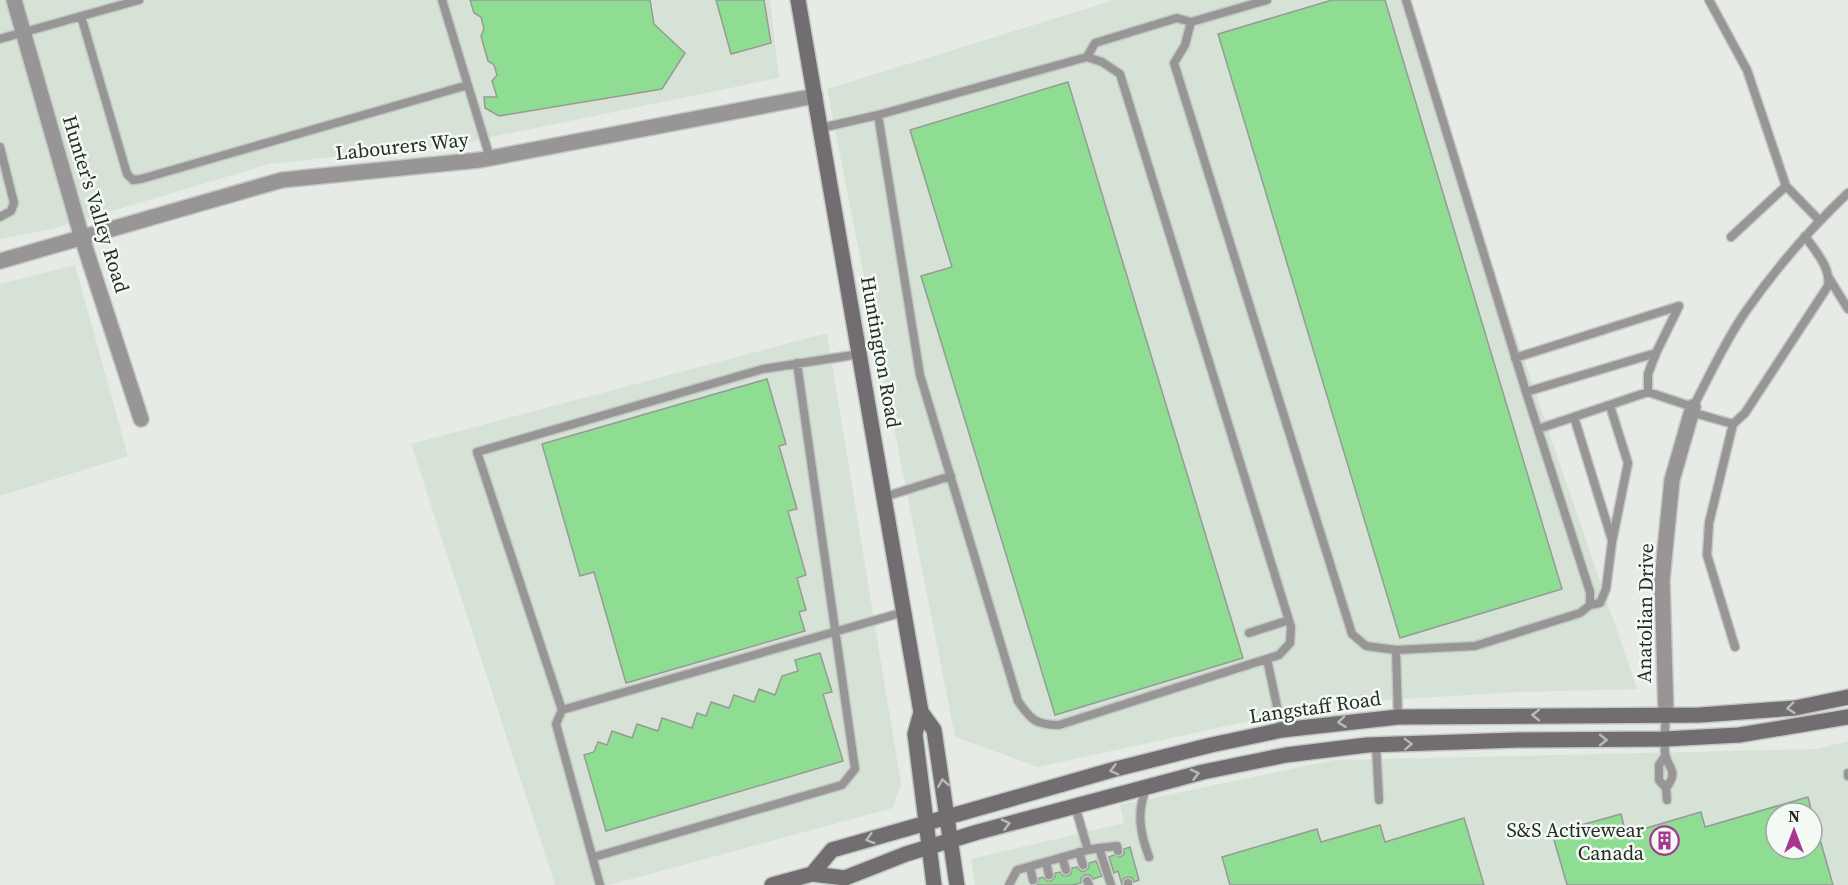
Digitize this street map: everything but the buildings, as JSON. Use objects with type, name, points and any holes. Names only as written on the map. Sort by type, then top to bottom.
[{"type":"main road","name":"Huntington Road","points":[[798,0],[921,712],[915,734],[934,885]]},
{"type":"main road","name":"Langstaff Road","points":[[812,874],[832,850],[1112,770],[1282,730],[1398,717],[1700,715],[1795,708],[1848,697]]},
{"type":"main road","name":"Huntington Road","points":[[921,712],[934,730],[957,885]]},
{"type":"main road","points":[[772,885],[812,874],[845,878],[929,847],[1075,806],[1203,772],[1286,755],[1376,745],[1518,740],[1665,739],[1739,735],[1848,717]]},
{"type":"street","name":"Hunter's Valley Road","points":[[14,0],[82,238],[141,419]]},
{"type":"street","name":"Labourers Way","points":[[0,261],[282,180],[490,158],[815,96]]},
{"type":"street","name":"Anatolian Drive","points":[[1666,714],[1662,580],[1672,480],[1692,410]]},
{"type":"lane","points":[[0,39],[139,0]]},
{"type":"lane","points":[[442,0],[490,158]]},
{"type":"lane","points":[[1087,57],[1095,43],[1177,18],[1191,22],[1267,0]]},
{"type":"lane","points":[[1406,0],[1515,358],[1590,592],[1590,605]]},
{"type":"lane","points":[[1709,0],[1747,70],[1786,186],[1819,220]]},
{"type":"lane","points":[[81,16],[128,174],[133,180],[468,85]]},
{"type":"lane","points":[[1191,22],[1185,45],[1174,63],[1352,634],[1366,646],[1396,650],[1475,646],[1581,613],[1590,605],[1600,603],[1606,589],[1612,542],[1628,463],[1610,406]]},
{"type":"lane","points":[[821,129],[1087,57],[1102,62],[1120,74],[1291,627],[1290,643],[1279,655],[1059,725],[1043,725],[1029,718],[1018,701],[920,375],[878,115]]},
{"type":"lane","points":[[0,147],[14,203],[11,211],[0,217]]},
{"type":"lane","points":[[1731,237],[1786,186]]},
{"type":"lane","points":[[1692,410],[1725,344],[1745,312],[1819,220],[1848,192]]},
{"type":"lane","points":[[1805,237],[1827,269],[1829,278],[1848,309]]},
{"type":"lane","points":[[1735,647],[1707,555],[1709,523],[1733,423],[1745,413],[1828,285],[1829,278]]},
{"type":"lane","points":[[1515,358],[1679,306],[1648,374],[1648,392]]},
{"type":"lane","points":[[1526,392],[1656,353]]},
{"type":"lane","points":[[600,885],[556,724],[562,710],[477,452],[763,369],[860,354]]},
{"type":"lane","points":[[594,857],[842,784],[855,769],[797,363]]},
{"type":"lane","points":[[1538,429],[1648,392],[1692,410],[1733,423]]},
{"type":"lane","points":[[1574,417],[1612,542]]},
{"type":"lane","points":[[884,497],[951,476]]},
{"type":"lane","points":[[562,710],[904,612]]},
{"type":"lane","points":[[1249,633],[1289,620]]},
{"type":"lane","points":[[1396,650],[1398,717]]},
{"type":"lane","points":[[1267,659],[1282,730]]},
{"type":"lane","points":[[1666,714],[1665,756],[1659,765],[1659,780],[1666,788],[1667,800]]},
{"type":"lane","points":[[1376,745],[1378,800]]},
{"type":"lane","points":[[1147,787],[1140,805],[1139,822],[1149,857]]},
{"type":"lane","points":[[1075,806],[1083,851],[1083,865]]},
{"type":"lane","points":[[1009,885],[1017,870],[1083,851],[1116,846],[1118,851]]},
{"type":"lane","points":[[1099,848],[1111,885]]},
{"type":"lane","points":[[1062,857],[1066,870]]},
{"type":"lane","points":[[1046,862],[1049,875]]},
{"type":"lane","points":[[1029,867],[1033,880]]},
{"type":"shaded area","points":[[0,0],[770,0],[779,78],[468,142],[269,164],[52,229],[0,239]]},
{"type":"shaded area","points":[[1114,0],[1401,0],[1637,689],[1522,692],[1332,703],[1038,767],[955,737],[827,89]]},
{"type":"shaded area","points":[[75,265],[128,456],[0,496],[0,284]]},
{"type":"shaded area","points":[[827,333],[901,784],[893,808],[609,885],[555,885],[411,444]]},
{"type":"shaded area","points":[[1848,741],[1848,885],[975,885],[971,859],[1124,823],[1120,805],[1334,760],[1817,749]]},
{"type":"place","name":"S&S Activewear Canada","points":[[1665,841]]}]
